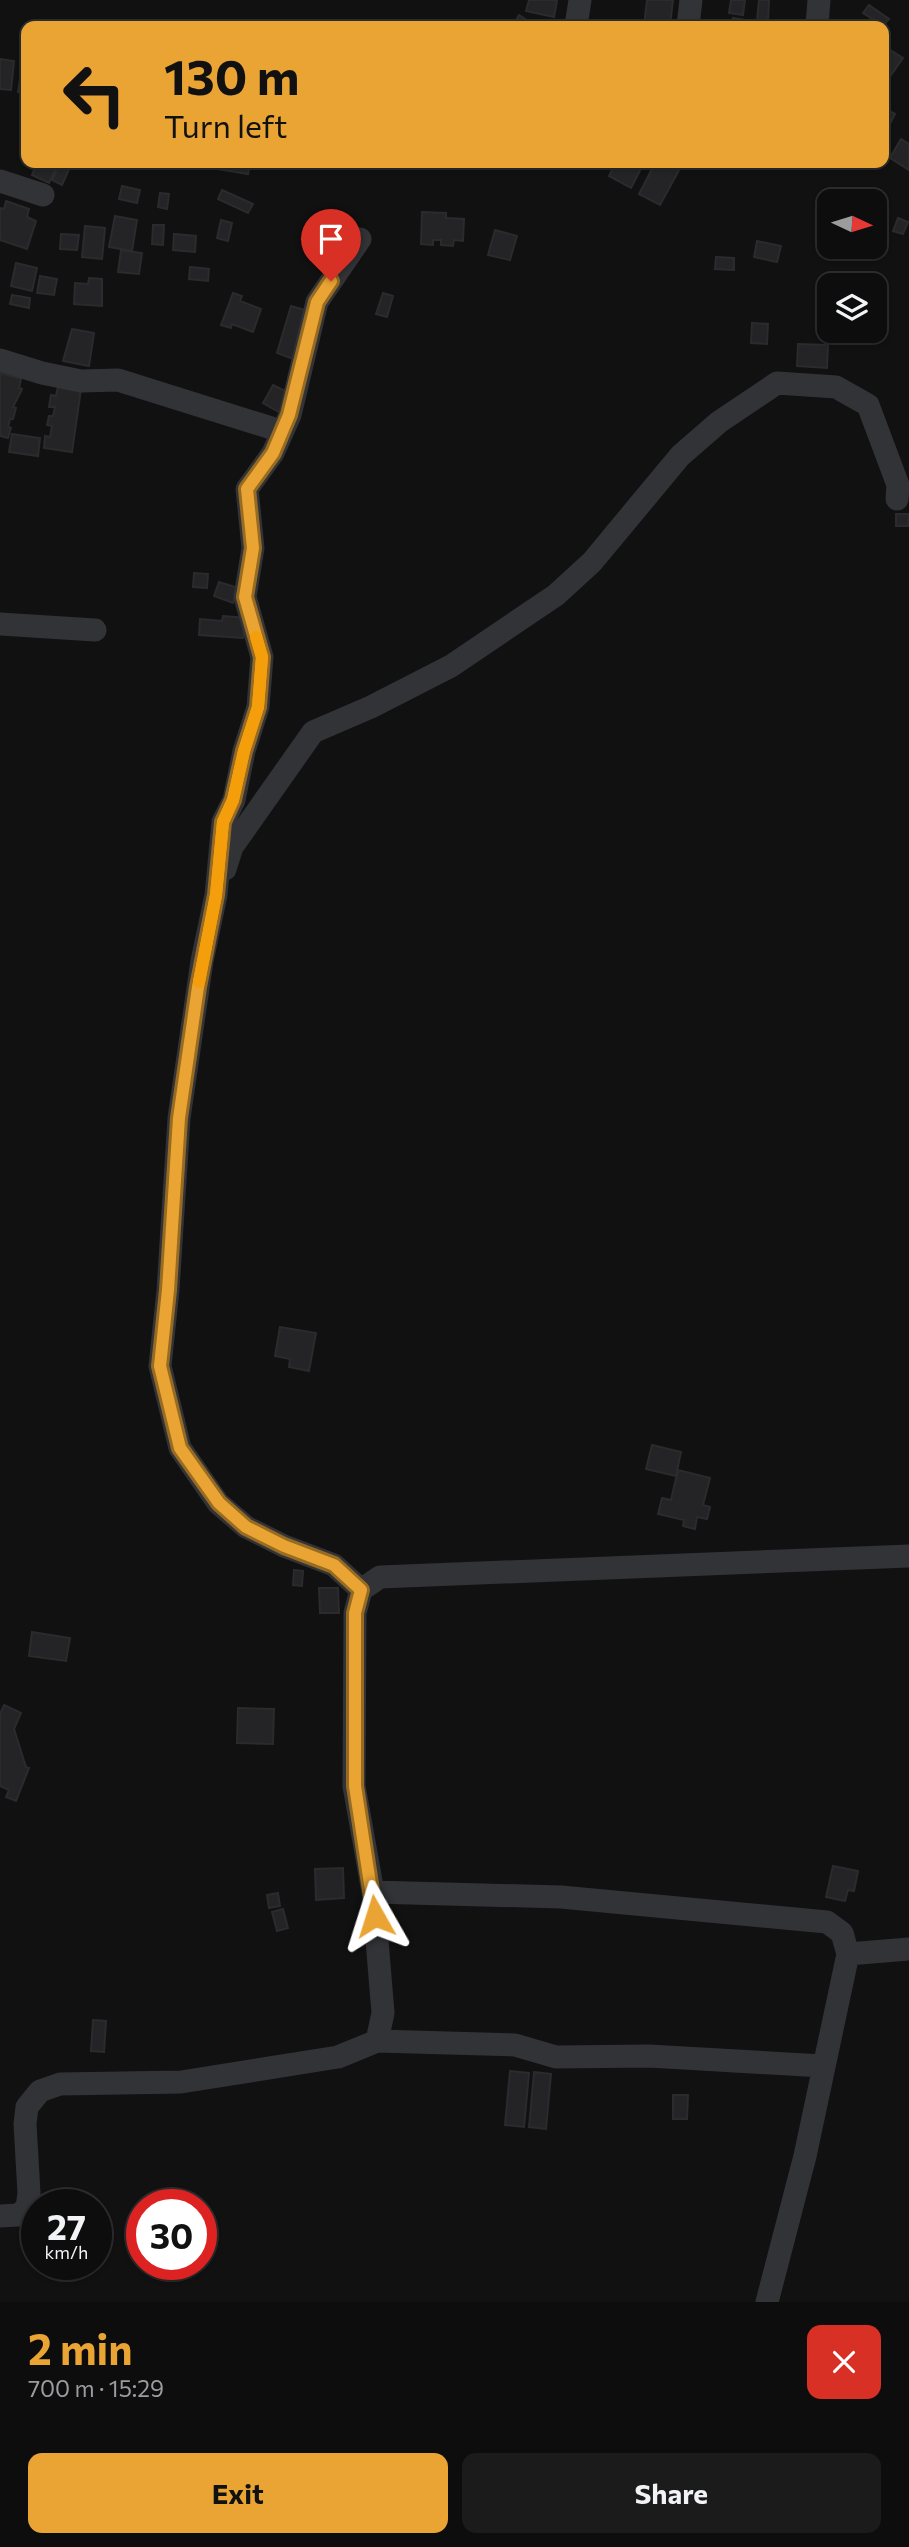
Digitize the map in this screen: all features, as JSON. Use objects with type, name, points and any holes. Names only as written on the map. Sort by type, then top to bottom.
[{"type":"street","points":[[577,21],[580,0]]},
{"type":"street","points":[[689,21],[691,0]]},
{"type":"street","points":[[817,21],[818,0]]},
{"type":"street","points":[[0,181],[43,195]]},
{"type":"street","points":[[216,895],[223,822],[233,800],[258,707],[262,657],[245,597],[253,548],[247,489],[273,453],[289,415],[317,302],[360,239]]},
{"type":"street","points":[[0,360],[81,381],[118,380],[281,431]]},
{"type":"street","points":[[361,1590],[334,1565],[284,1546],[246,1527],[219,1503],[180,1448],[160,1366],[168,1290],[179,1118],[202,961],[216,895],[232,847],[313,732],[371,707],[451,666],[556,595],[592,562],[680,456],[719,422],[777,383],[836,387],[868,405],[898,485],[897,499]]},
{"type":"street","points":[[0,624],[95,630]]},
{"type":"street","points":[[377,2041],[383,2013],[373,1892],[355,1786],[355,1613],[361,1590],[380,1577],[909,1556]]},
{"type":"street","points":[[373,1892],[561,1897],[827,1922],[842,1933],[848,1954],[801,2169],[767,2302]]},
{"type":"street","points":[[848,1954],[909,1949]]},
{"type":"street","points":[[0,2216],[18,2215],[27,2208],[27,2107],[40,2091],[60,2084],[194,2080],[338,2057],[377,2041],[515,2045],[556,2057],[649,2056],[823,2066]]},
{"type":"building","points":[[529,0],[557,0],[554,17],[526,11]]},
{"type":"building","points":[[647,0],[673,0],[671,21],[645,21]]},
{"type":"building","points":[[731,0],[745,0],[743,15],[729,13]]},
{"type":"building","points":[[759,0],[769,0],[768,21],[757,21]]},
{"type":"building","points":[[869,5],[889,19],[875,21],[863,13]]},
{"type":"building","points":[[519,15],[528,21],[516,21]]},
{"type":"building","points":[[889,49],[903,58],[889,78]]},
{"type":"building","points":[[0,59],[14,61],[11,90],[0,89]]},
{"type":"building","points":[[889,111],[895,114],[889,126]]},
{"type":"building","points":[[901,139],[909,144],[909,170],[890,158]]},
{"type":"building","points":[[35,168],[55,170],[49,183],[32,175]]},
{"type":"building","points":[[58,168],[70,168],[62,185],[52,180]]},
{"type":"building","points":[[211,168],[249,168],[248,174]]},
{"type":"building","points":[[613,168],[641,168],[631,188],[609,176]]},
{"type":"building","points":[[652,168],[680,168],[660,205],[639,194]]},
{"type":"building","points":[[122,186],[140,190],[137,203],[119,199]]},
{"type":"building","points":[[222,190],[253,204],[248,213],[218,199]]},
{"type":"building","points":[[160,193],[169,194],[167,209],[158,207]]},
{"type":"building","points":[[6,201],[29,209],[27,217],[36,221],[27,249],[0,240],[0,208],[4,209]]},
{"type":"building","points":[[422,212],[446,213],[446,218],[464,219],[463,241],[454,240],[453,246],[441,245],[441,240],[433,240],[433,245],[421,244]]},
{"type":"building","points":[[115,216],[137,220],[132,251],[109,247]]},
{"type":"building","points":[[898,218],[908,222],[903,234],[893,231]]},
{"type":"building","points":[[221,220],[232,223],[228,241],[217,238]]},
{"type":"building","points":[[153,225],[164,225],[163,245],[152,244]]},
{"type":"building","points":[[85,226],[105,228],[102,259],[82,257]]},
{"type":"building","points":[[495,230],[517,236],[510,260],[488,255]]},
{"type":"building","points":[[61,234],[79,235],[77,250],[60,249]]},
{"type":"building","points":[[174,234],[196,236],[195,252],[173,250]]},
{"type":"building","points":[[757,241],[781,246],[777,262],[754,257]]},
{"type":"building","points":[[121,250],[142,253],[139,274],[118,272]]},
{"type":"building","points":[[716,257],[734,258],[734,270],[715,269]]},
{"type":"building","points":[[16,263],[37,268],[32,291],[11,286]]},
{"type":"building","points":[[190,267],[209,269],[208,281],[189,279]]},
{"type":"building","points":[[40,276],[57,279],[54,295],[37,293]]},
{"type":"building","points":[[89,278],[102,279],[102,306],[74,304],[75,283],[88,284]]},
{"type":"building","points":[[233,293],[242,296],[240,301],[261,309],[253,332],[232,324],[231,328],[221,325]]},
{"type":"building","points":[[383,293],[393,296],[387,317],[376,314]]},
{"type":"building","points":[[12,295],[30,298],[29,308],[10,304]]},
{"type":"building","points":[[291,306],[308,311],[293,359],[277,353]]},
{"type":"building","points":[[752,323],[768,324],[767,344],[751,343]]},
{"type":"building","points":[[72,329],[94,333],[89,366],[63,361]]},
{"type":"building","points":[[798,344],[828,345],[827,368],[797,366]]},
{"type":"building","points":[[0,373],[21,379],[19,388],[22,389],[13,407],[16,408],[13,419],[10,419],[8,438],[0,436]]},
{"type":"building","points":[[273,385],[289,393],[279,412],[263,403]]},
{"type":"building","points":[[58,386],[81,389],[72,452],[44,448],[45,436],[50,437],[52,426],[47,425],[49,416],[53,416],[55,407],[49,407],[51,395],[56,396]]},
{"type":"building","points":[[12,434],[40,438],[38,456],[9,452]]},
{"type":"building","points":[[896,514],[909,514],[908,526],[896,526]]},
{"type":"building","points":[[194,573],[208,574],[207,588],[193,587]]},
{"type":"building","points":[[219,582],[238,588],[233,603],[214,596]]},
{"type":"building","points":[[223,616],[247,618],[243,638],[199,635],[200,619],[222,621]]},
{"type":"building","points":[[280,1327],[316,1333],[309,1371],[289,1367],[290,1359],[275,1356]]},
{"type":"building","points":[[652,1445],[681,1452],[676,1476],[646,1469]]},
{"type":"building","points":[[678,1470],[710,1478],[703,1505],[710,1507],[707,1519],[697,1517],[695,1529],[683,1526],[684,1520],[658,1514],[662,1498],[671,1500]]},
{"type":"building","points":[[294,1570],[303,1571],[302,1586],[293,1585]]},
{"type":"building","points":[[319,1588],[338,1588],[339,1613],[320,1613]]},
{"type":"building","points":[[32,1632],[70,1638],[66,1661],[29,1656]]},
{"type":"building","points":[[4,1705],[21,1713],[14,1729],[26,1767],[29,1768],[16,1801],[6,1797],[9,1790],[0,1786],[0,1714]]},
{"type":"building","points":[[238,1708],[274,1709],[273,1744],[237,1743]]},
{"type":"building","points":[[833,1866],[858,1871],[854,1891],[848,1890],[845,1901],[826,1897]]},
{"type":"building","points":[[343,1868],[344,1898],[316,1900],[315,1869]]},
{"type":"building","points":[[278,1893],[280,1906],[269,1908],[267,1895]]},
{"type":"building","points":[[283,1909],[288,1928],[277,1931],[272,1912]]},
{"type":"building","points":[[93,2020],[106,2021],[104,2052],[91,2051]]},
{"type":"building","points":[[510,2071],[529,2073],[524,2127],[505,2125]]},
{"type":"building","points":[[534,2072],[551,2074],[546,2129],[529,2127]]},
{"type":"building","points":[[673,2095],[688,2095],[687,2119],[673,2119]]},
{"type":"slow traffic","points":[[199,982],[216,895],[223,822],[233,800],[237,777],[258,707],[262,657],[256,637]]},
{"type":"route","points":[[331,281],[317,302],[289,415],[273,453],[247,489],[253,548],[245,597],[262,657],[258,707],[237,777],[233,800],[223,822],[216,895],[198,987],[179,1118],[168,1290],[160,1366],[180,1448],[219,1503],[246,1527],[284,1546],[334,1565],[361,1590],[355,1613],[355,1786],[375,1916]]}]
